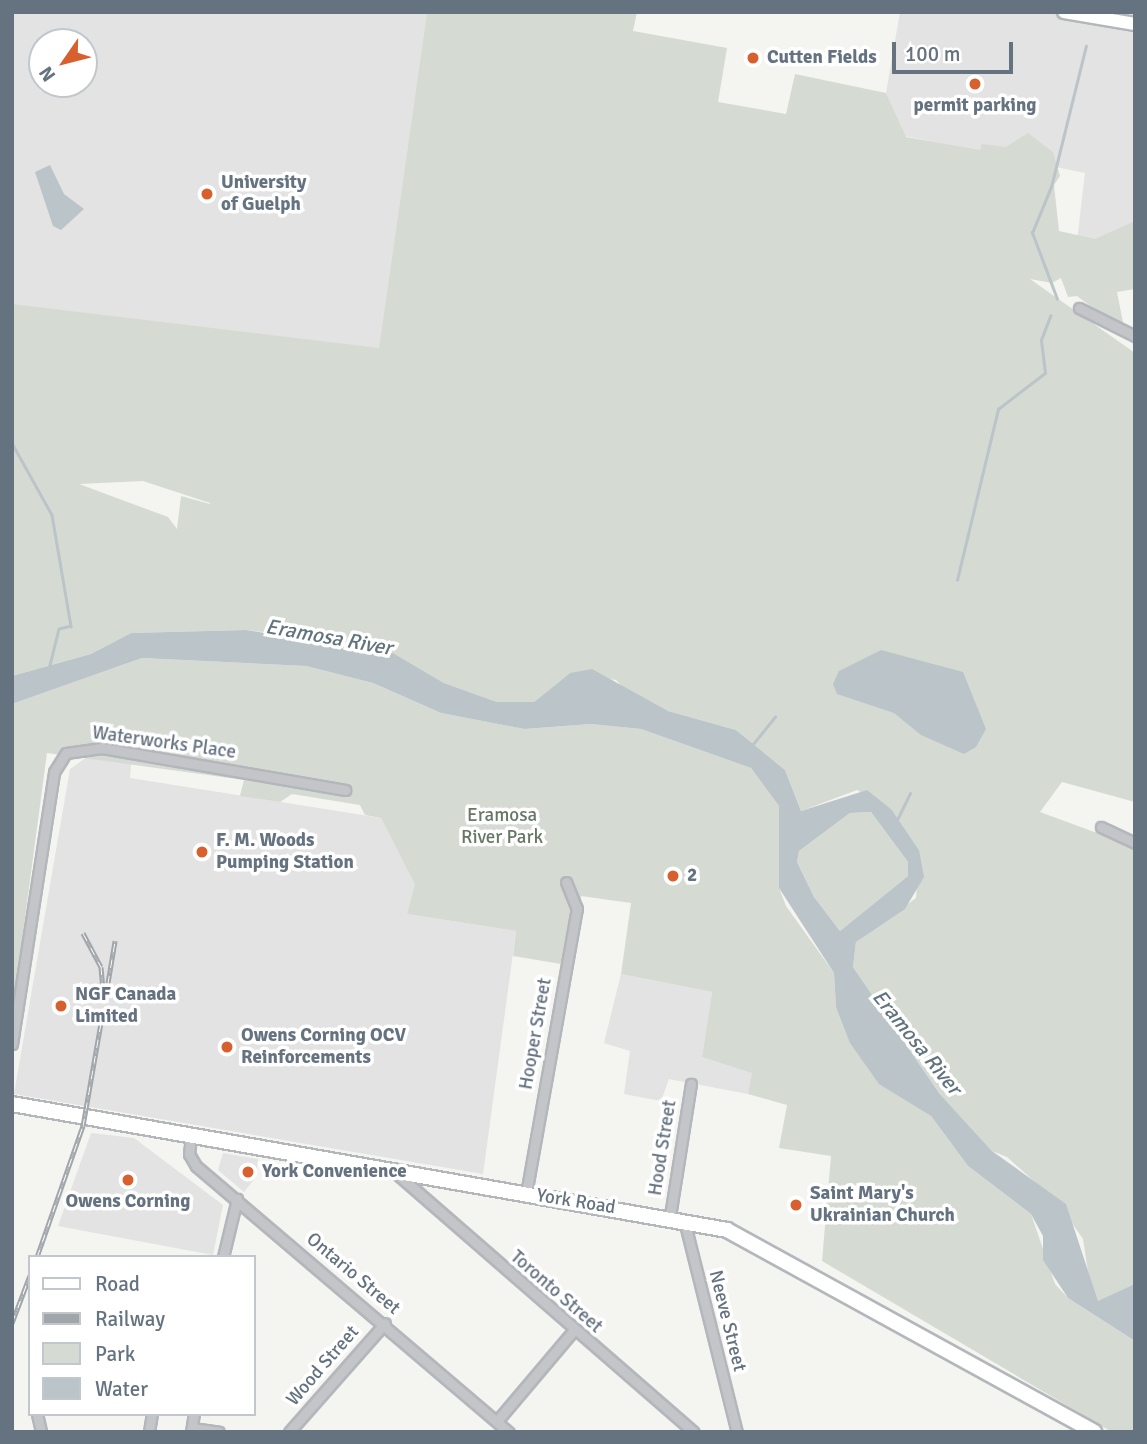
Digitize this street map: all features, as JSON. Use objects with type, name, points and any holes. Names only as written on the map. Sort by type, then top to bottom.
[{"type":"main road","points":[[1064,12],[1135,24]]},
{"type":"main road","name":"York Road","points":[[12,1104],[397,1174],[677,1218],[767,1250],[1094,1432]]},
{"type":"street","points":[[1079,308],[1135,336]]},
{"type":"street","name":"Waterworks Place","points":[[12,1044],[54,772],[66,752],[102,748],[345,790]]},
{"type":"street","points":[[1101,827],[1135,843]]},
{"type":"street","name":"Hooper Street","points":[[526,1194],[577,909],[566,882]]},
{"type":"street","name":"Hood Street","points":[[677,1218],[691,1084]]},
{"type":"street","name":"Ontario Street","points":[[191,1137],[192,1162],[509,1432]]},
{"type":"street","name":"Toronto Street","points":[[397,1174],[573,1331],[694,1432]]},
{"type":"street","points":[[223,1255],[237,1199]]},
{"type":"street","name":"Neeve Street","points":[[677,1218],[737,1432]]},
{"type":"street","name":"Wood Street","points":[[289,1432],[384,1323]]},
{"type":"street","points":[[497,1421],[573,1331]]},
{"type":"street","points":[[191,1430],[219,1432]]},
{"type":"shaded area","name":"University of Guelph","points":[[12,12],[427,12],[379,349],[12,305]]},
{"type":"shaded area","points":[[900,12],[1135,12],[1135,285],[1073,275],[1085,173],[905,136],[886,93]]},
{"type":"shaded area","points":[[87,757],[131,764],[130,778],[381,818],[416,884],[407,914],[516,931],[483,1174],[14,1094],[70,769]]},
{"type":"shaded area","points":[[621,974],[712,992],[702,1057],[753,1072],[748,1094],[669,1079],[661,1101],[624,1094],[630,1051],[604,1043]]},
{"type":"shaded area","name":"Owens Corning","points":[[91,1133],[134,1138],[223,1205],[213,1255],[58,1226]]},
{"type":"shaded area","points":[[223,1153],[258,1159],[256,1177],[244,1192],[218,1170]]},
{"type":"green space","points":[[427,12],[637,12],[633,31],[727,48],[718,102],[786,114],[795,74],[886,93],[906,137],[980,150],[982,144],[1006,147],[1028,133],[1053,152],[1060,176],[1054,185],[1059,231],[1095,239],[1135,221],[1135,289],[1117,292],[1125,332],[1077,296],[1068,297],[1061,278],[1052,283],[1030,279],[1135,353],[1135,802],[1062,782],[1040,812],[1135,847],[1135,1284],[1113,1299],[1098,1301],[1091,1291],[1083,1239],[1058,1203],[1007,1157],[992,1151],[939,1093],[853,967],[856,942],[916,898],[919,850],[892,810],[857,790],[801,811],[785,770],[736,730],[668,711],[628,693],[616,680],[570,673],[534,702],[497,702],[444,683],[393,653],[335,640],[246,630],[131,633],[91,654],[12,676],[12,304],[379,348]],"holes":[[[143,481],[210,503],[181,496],[177,529],[168,517],[79,484]]]},
{"type":"green space","name":"Eramosa River Park","points":[[142,658],[306,666],[373,683],[441,713],[526,729],[591,724],[641,729],[751,768],[779,806],[779,888],[786,906],[834,973],[836,1007],[879,1083],[931,1116],[968,1166],[1031,1214],[1055,1284],[1068,1298],[1135,1341],[1135,1432],[1112,1432],[822,1261],[831,1156],[779,1148],[787,1105],[748,1094],[752,1073],[702,1057],[712,992],[621,974],[631,903],[581,896],[573,966],[513,956],[516,931],[407,914],[415,884],[381,818],[365,815],[360,805],[292,794],[280,802],[240,796],[244,780],[47,753],[12,1015],[12,704]]},
{"type":"green space","points":[[871,812],[908,862],[908,876],[840,931],[814,897],[797,862],[799,851],[850,813]]},
{"type":"water","points":[[50,165],[64,194],[84,209],[61,230],[53,226],[35,172]]},
{"type":"water","points":[[246,630],[393,653],[444,683],[497,702],[534,702],[570,673],[592,669],[668,711],[736,730],[785,770],[801,811],[867,790],[892,810],[919,850],[924,877],[905,909],[856,942],[853,967],[939,1093],[992,1151],[1066,1204],[1098,1301],[1135,1284],[1135,1341],[1068,1298],[1043,1260],[1043,1236],[1031,1214],[968,1166],[931,1116],[879,1084],[850,1043],[836,1007],[834,973],[779,888],[779,806],[751,768],[641,729],[591,724],[525,729],[441,713],[373,683],[306,666],[142,658],[12,704],[12,676],[91,654],[131,633]],"holes":[[[871,812],[908,862],[908,876],[840,931],[814,897],[797,862],[799,851],[850,813]]]},
{"type":"water","points":[[881,650],[963,672],[986,729],[976,747],[964,754],[921,735],[894,713],[837,694],[833,684],[839,671]]},
{"type":"waterway","points":[[1057,299],[1032,233],[1051,187],[1086,46]]},
{"type":"waterway","points":[[957,580],[998,409],[1045,373],[1041,340],[1050,316]]},
{"type":"waterway","points":[[12,443],[52,515],[71,626],[59,629],[50,666]]},
{"type":"waterway","points":[[753,744],[775,717]]},
{"type":"waterway","points":[[895,824],[910,793]]},
{"type":"railway","points":[[83,933],[101,967],[104,1000]]},
{"type":"railway","points":[[108,983],[115,941]]},
{"type":"railway","points":[[38,1255],[83,1126],[102,1017]]},
{"type":"railway","points":[[12,1323],[28,1280]]},
{"type":"place","name":"Cutten Fields","points":[[753,58]]},
{"type":"place","name":"permit parking","points":[[975,84]]},
{"type":"place","name":"University of Guelph","points":[[207,194]]},
{"type":"place","name":"F. M. Woods Pumping Station","points":[[202,852]]},
{"type":"place","name":"2","points":[[673,876]]},
{"type":"place","name":"NGF Canada Limited","points":[[61,1006]]},
{"type":"place","name":"Owens Corning OCV Reinforcements","points":[[227,1047]]},
{"type":"place","name":"York Convenience","points":[[248,1172]]},
{"type":"place","name":"Owens Corning","points":[[128,1180]]},
{"type":"place","name":"Saint Mary's Ukrainian Church","points":[[796,1205]]},
{"type":"water label","name":"Eramosa River","points":[[329,637]]},
{"type":"water label","name":"Eramosa River","points":[[917,1042]]}]
